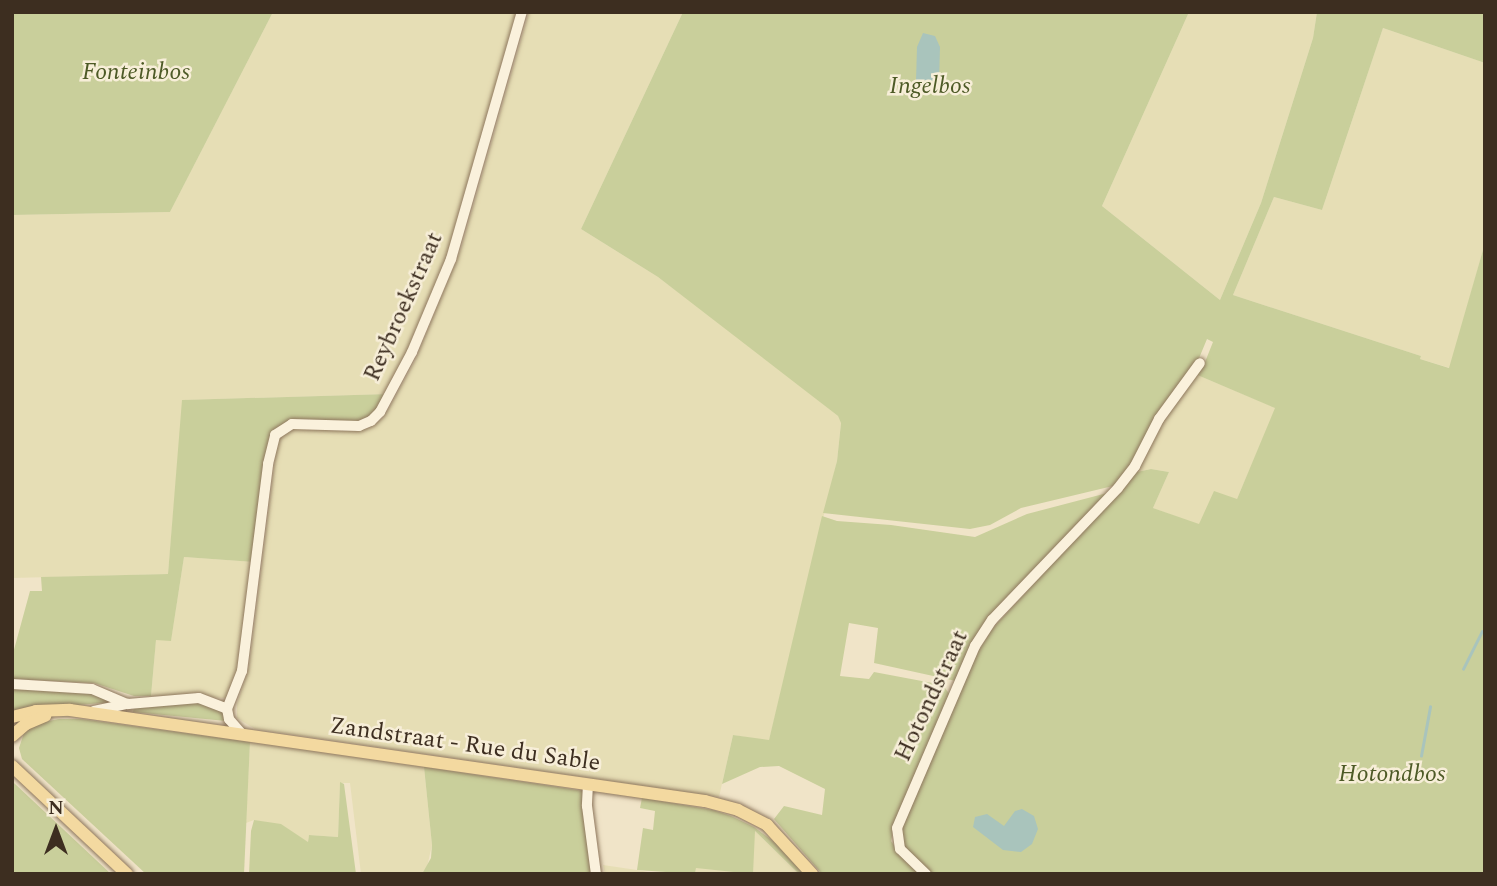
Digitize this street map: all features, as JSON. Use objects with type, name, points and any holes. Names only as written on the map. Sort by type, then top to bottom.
[{"type":"main road","name":"Zandstraat - Rue du Sable","points":[[12,717],[55,709],[705,801],[750,815],[777,835],[812,874]]},
{"type":"main road","name":"Zandstraat - Rue du Sable","points":[[12,736],[36,719],[87,713]]},
{"type":"main road","points":[[12,766],[127,874]]},
{"type":"street","name":"Reybroekstraat","points":[[227,709],[242,671],[268,464],[275,435],[292,424],[363,425],[380,412],[412,352],[451,259],[522,12]]},
{"type":"street","name":"Hotondstraat","points":[[926,874],[900,849],[897,828],[975,646],[992,620],[1118,488],[1135,466],[1159,419],[1200,363]]},
{"type":"street","points":[[12,684],[92,689],[128,704]]},
{"type":"street","points":[[87,713],[128,704],[199,698],[227,709],[229,719],[242,734]]},
{"type":"street","points":[[588,784],[587,806],[596,874]]},
{"type":"shaded area","points":[[273,12],[520,12],[447,268],[388,394],[183,400],[168,574],[12,578],[12,215],[170,212]]},
{"type":"shaded area","points":[[529,12],[683,12],[581,229],[658,277],[838,416],[841,422],[837,461],[769,741],[733,735],[719,797],[255,729],[237,718],[237,704],[249,667],[277,444],[281,436],[292,428],[368,427],[382,419],[389,408],[415,361],[461,249]]},
{"type":"shaded area","points":[[1189,12],[1317,12],[1313,38],[1261,203],[1220,300],[1102,206]]},
{"type":"shaded area","points":[[1383,28],[1485,63],[1485,243],[1450,368],[1420,359],[1421,356],[1233,295],[1274,197],[1322,210]]},
{"type":"shaded area","points":[[1195,374],[1276,408],[1237,499],[1199,525],[1153,508],[1169,472],[1151,469],[1137,472],[1164,416]]},
{"type":"shaded area","points":[[184,557],[254,562],[243,655],[228,698],[151,696],[156,639],[171,640]]},
{"type":"shaded area","points":[[250,742],[424,767],[432,845],[427,867],[422,874],[361,874],[350,783],[340,783],[338,837],[309,835],[308,842],[254,820],[246,823]]},
{"type":"shaded area","points":[[755,831],[799,874],[695,874],[696,868]]},
{"type":"shaded area","points":[[603,865],[637,870],[659,874],[605,874]]},
{"type":"green space","name":"Fonteinbos","points":[[12,12],[273,12],[170,212],[12,215]]},
{"type":"green space","points":[[683,12],[1189,12],[1102,206],[1220,300],[1261,203],[1313,38],[1317,12],[1485,12],[1485,63],[1383,28],[1322,210],[1274,197],[1233,295],[1421,356],[1420,359],[1449,368],[1485,243],[1485,874],[931,874],[904,850],[902,825],[970,665],[992,629],[1137,472],[1151,469],[1169,472],[1153,508],[1199,524],[1214,491],[1237,499],[1275,408],[1195,374],[1203,367],[1213,342],[1207,339],[1197,363],[1117,485],[1021,508],[990,525],[970,529],[823,513],[837,461],[841,423],[838,416],[658,277],[581,229]]},
{"type":"green space","points":[[388,394],[371,417],[358,422],[290,421],[275,430],[254,562],[184,557],[171,641],[156,640],[151,696],[134,696],[94,683],[12,679],[12,657],[30,591],[42,591],[41,577],[168,574],[182,400]]},
{"type":"green space","points":[[1111,492],[1015,592],[956,681],[874,663],[878,628],[849,623],[840,676],[869,679],[874,672],[943,685],[950,695],[895,823],[891,841],[907,863],[921,874],[822,874],[774,819],[784,806],[822,815],[825,789],[779,766],[760,767],[722,784],[733,735],[769,740],[822,516],[837,521],[891,525],[975,537],[1027,514]]},
{"type":"green space","points":[[12,687],[79,689],[112,702],[12,711]]},
{"type":"green space","points":[[200,701],[222,711],[226,721],[133,712],[134,708]]},
{"type":"green space","points":[[81,719],[250,742],[244,874],[146,874],[22,759],[19,748],[24,733],[38,723]]},
{"type":"green space","points":[[424,767],[584,791],[595,874],[422,874],[431,858],[432,845]]},
{"type":"green space","points":[[12,781],[14,783],[111,874],[12,874]]},
{"type":"green space","points":[[340,782],[344,784],[356,874],[249,874],[254,820],[281,824],[308,842],[309,835],[338,837]]},
{"type":"green space","points":[[642,798],[713,810],[731,816],[754,827],[777,844],[805,874],[799,874],[755,831],[753,874],[696,868],[695,874],[637,870],[643,828],[653,830],[655,811],[640,808]]},
{"type":"water","points":[[923,33],[935,36],[940,47],[939,83],[930,94],[921,90],[916,81],[917,47]]},
{"type":"water","points":[[1022,809],[1034,816],[1038,829],[1032,844],[1021,852],[1003,850],[973,827],[975,817],[987,814],[1004,826],[1015,811]]},
{"type":"waterway","points":[[1463,669],[1482,631]]},
{"type":"waterway","points":[[1421,756],[1430,707]]},
{"type":"park label","name":"Ingelbos","points":[[930,87]]},
{"type":"park label","name":"Hotondbos","points":[[1392,775]]}]
